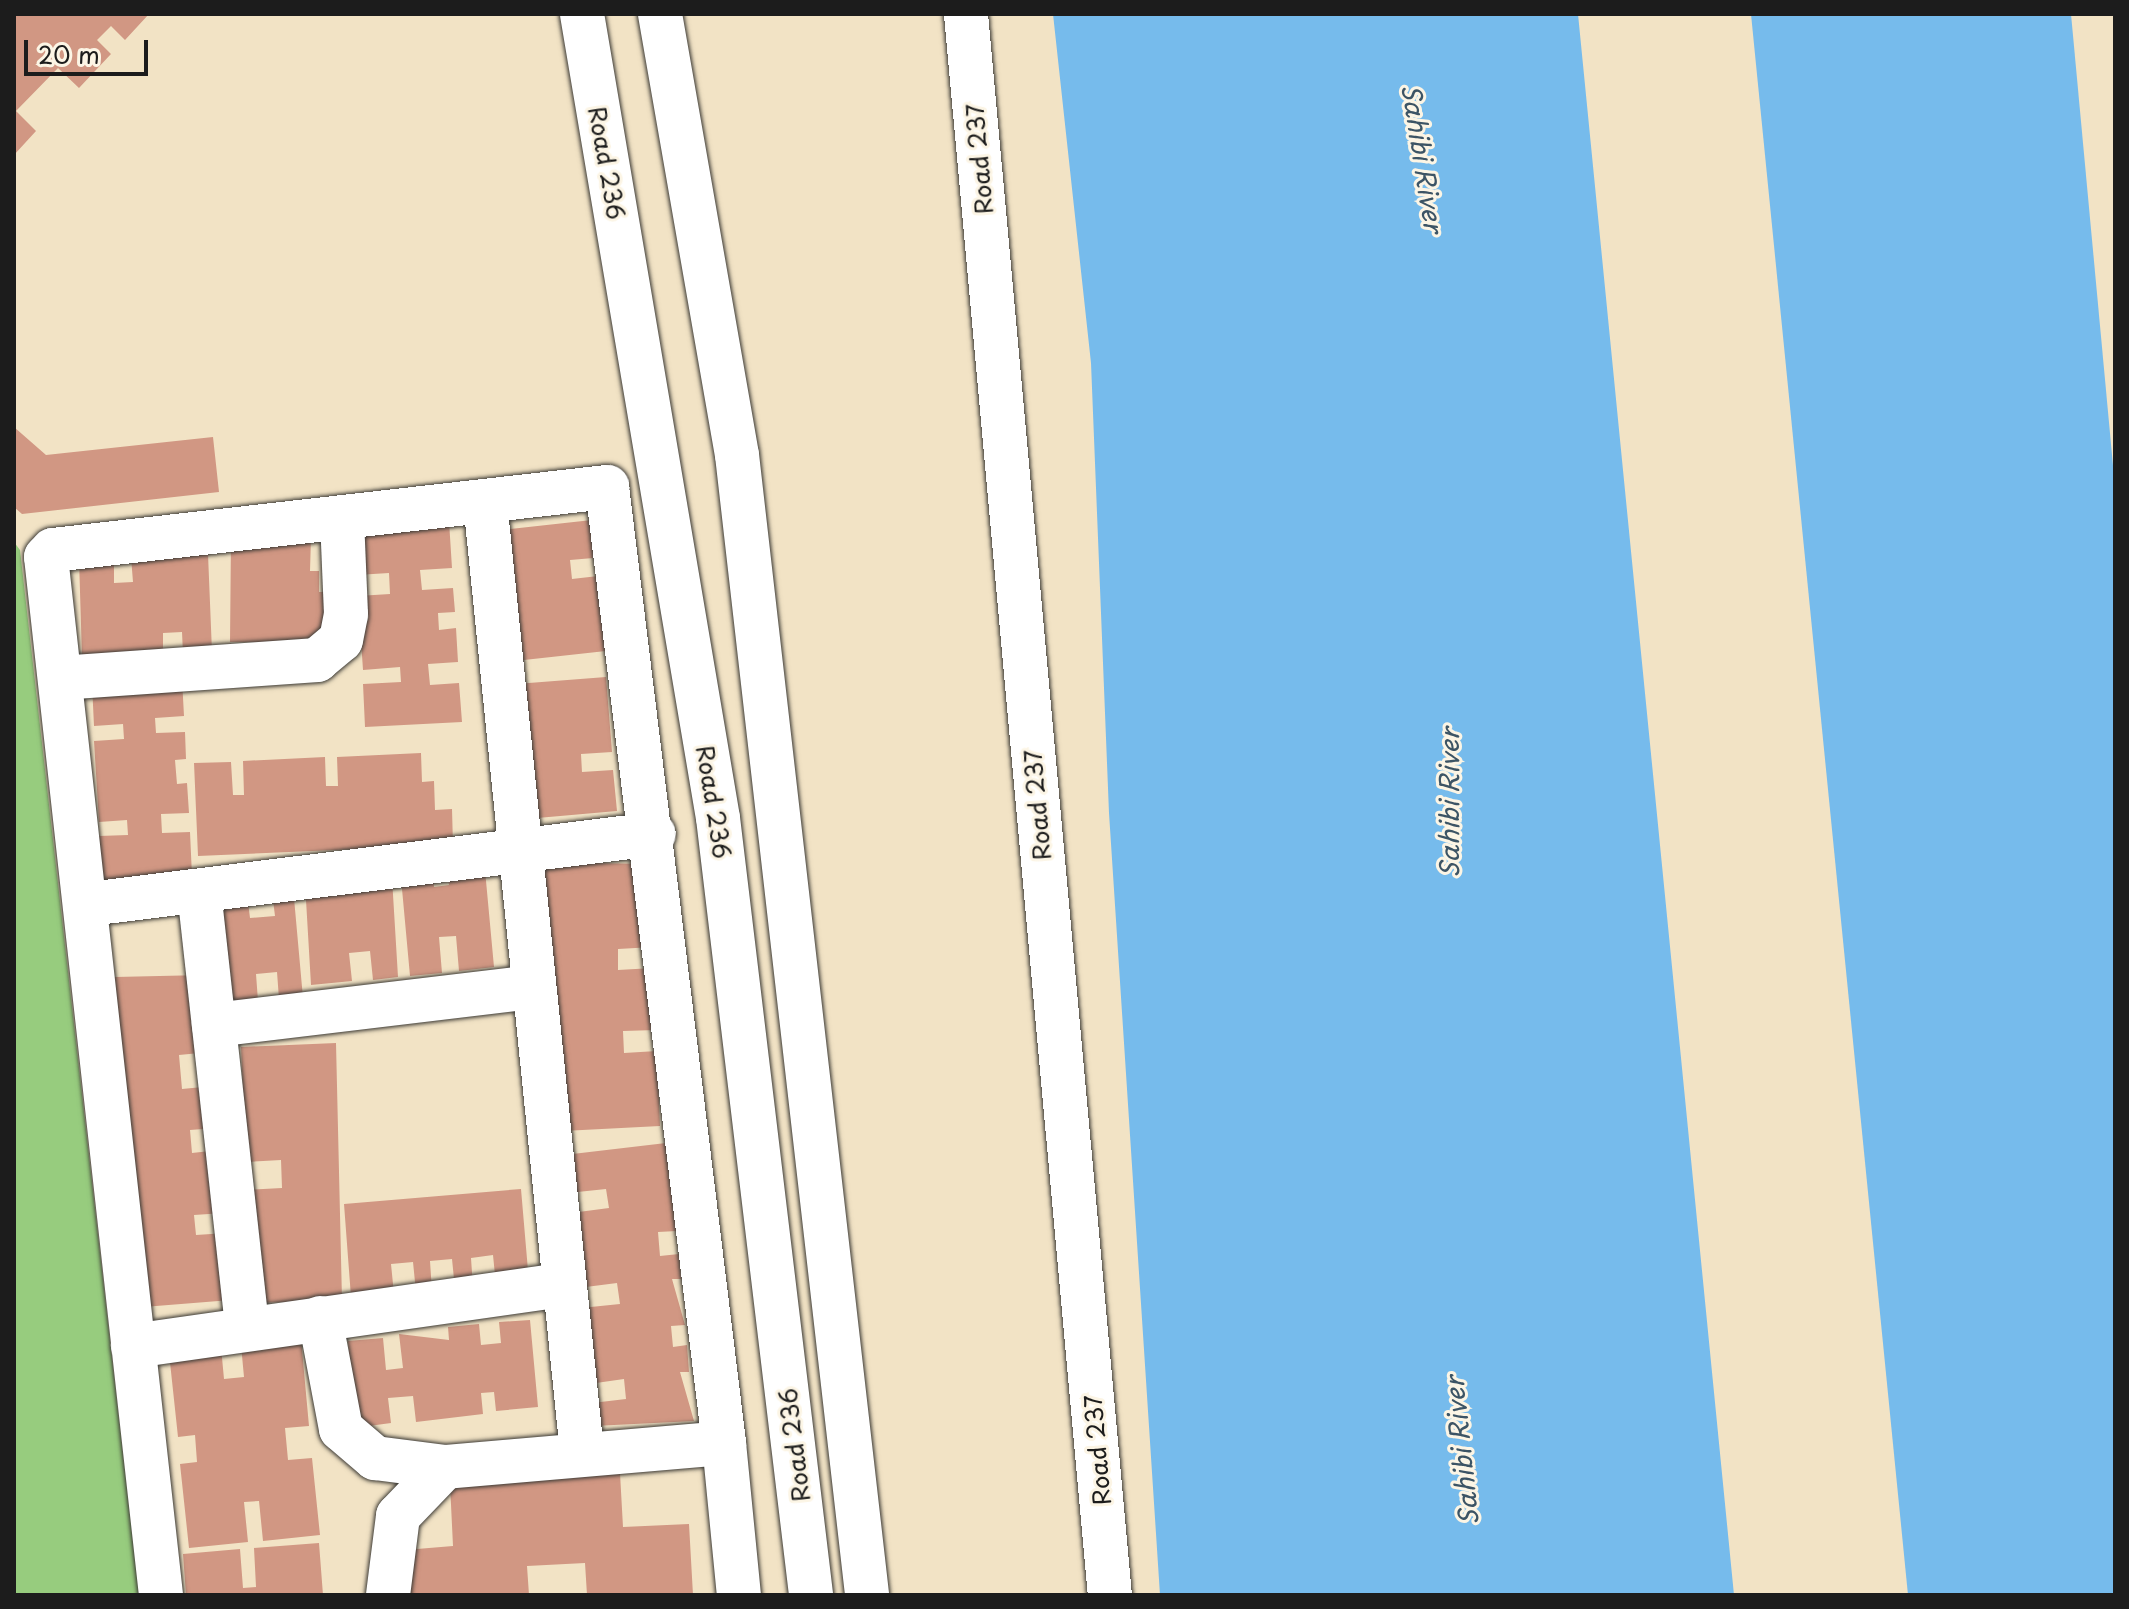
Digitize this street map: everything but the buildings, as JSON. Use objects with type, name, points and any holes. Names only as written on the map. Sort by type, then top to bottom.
[{"type":"street","name":"Road 236","points":[[582,14],[718,818],[811,1595]]},
{"type":"street","points":[[660,14],[737,455],[867,1595]]},
{"type":"street","name":"Road 237","points":[[966,14],[1110,1595]]},
{"type":"street","points":[[161,1595],[89,904],[60,678],[49,552],[607,487],[654,834],[739,1595]]},
{"type":"street","points":[[485,501],[562,1285],[582,1453]]},
{"type":"street","points":[[60,678],[317,660],[341,640],[346,614],[342,518]]},
{"type":"street","points":[[89,904],[521,853],[654,834]]},
{"type":"street","points":[[199,891],[247,1328]]},
{"type":"street","points":[[214,1025],[534,987]]},
{"type":"street","points":[[133,1346],[562,1285]]},
{"type":"street","points":[[320,1318],[341,1429],[375,1458],[445,1467],[724,1443]]},
{"type":"street","points":[[388,1595],[398,1516],[445,1467]]},
{"type":"green space","points":[[14,542],[20,550],[139,1595],[14,1595]]},
{"type":"water","name":"Sahibi River","points":[[1053,14],[1578,14],[1734,1595],[1160,1595],[1109,813],[1091,363]]},
{"type":"water","points":[[1751,14],[2071,14],[2115,487],[2115,1595],[1908,1595]]}]
